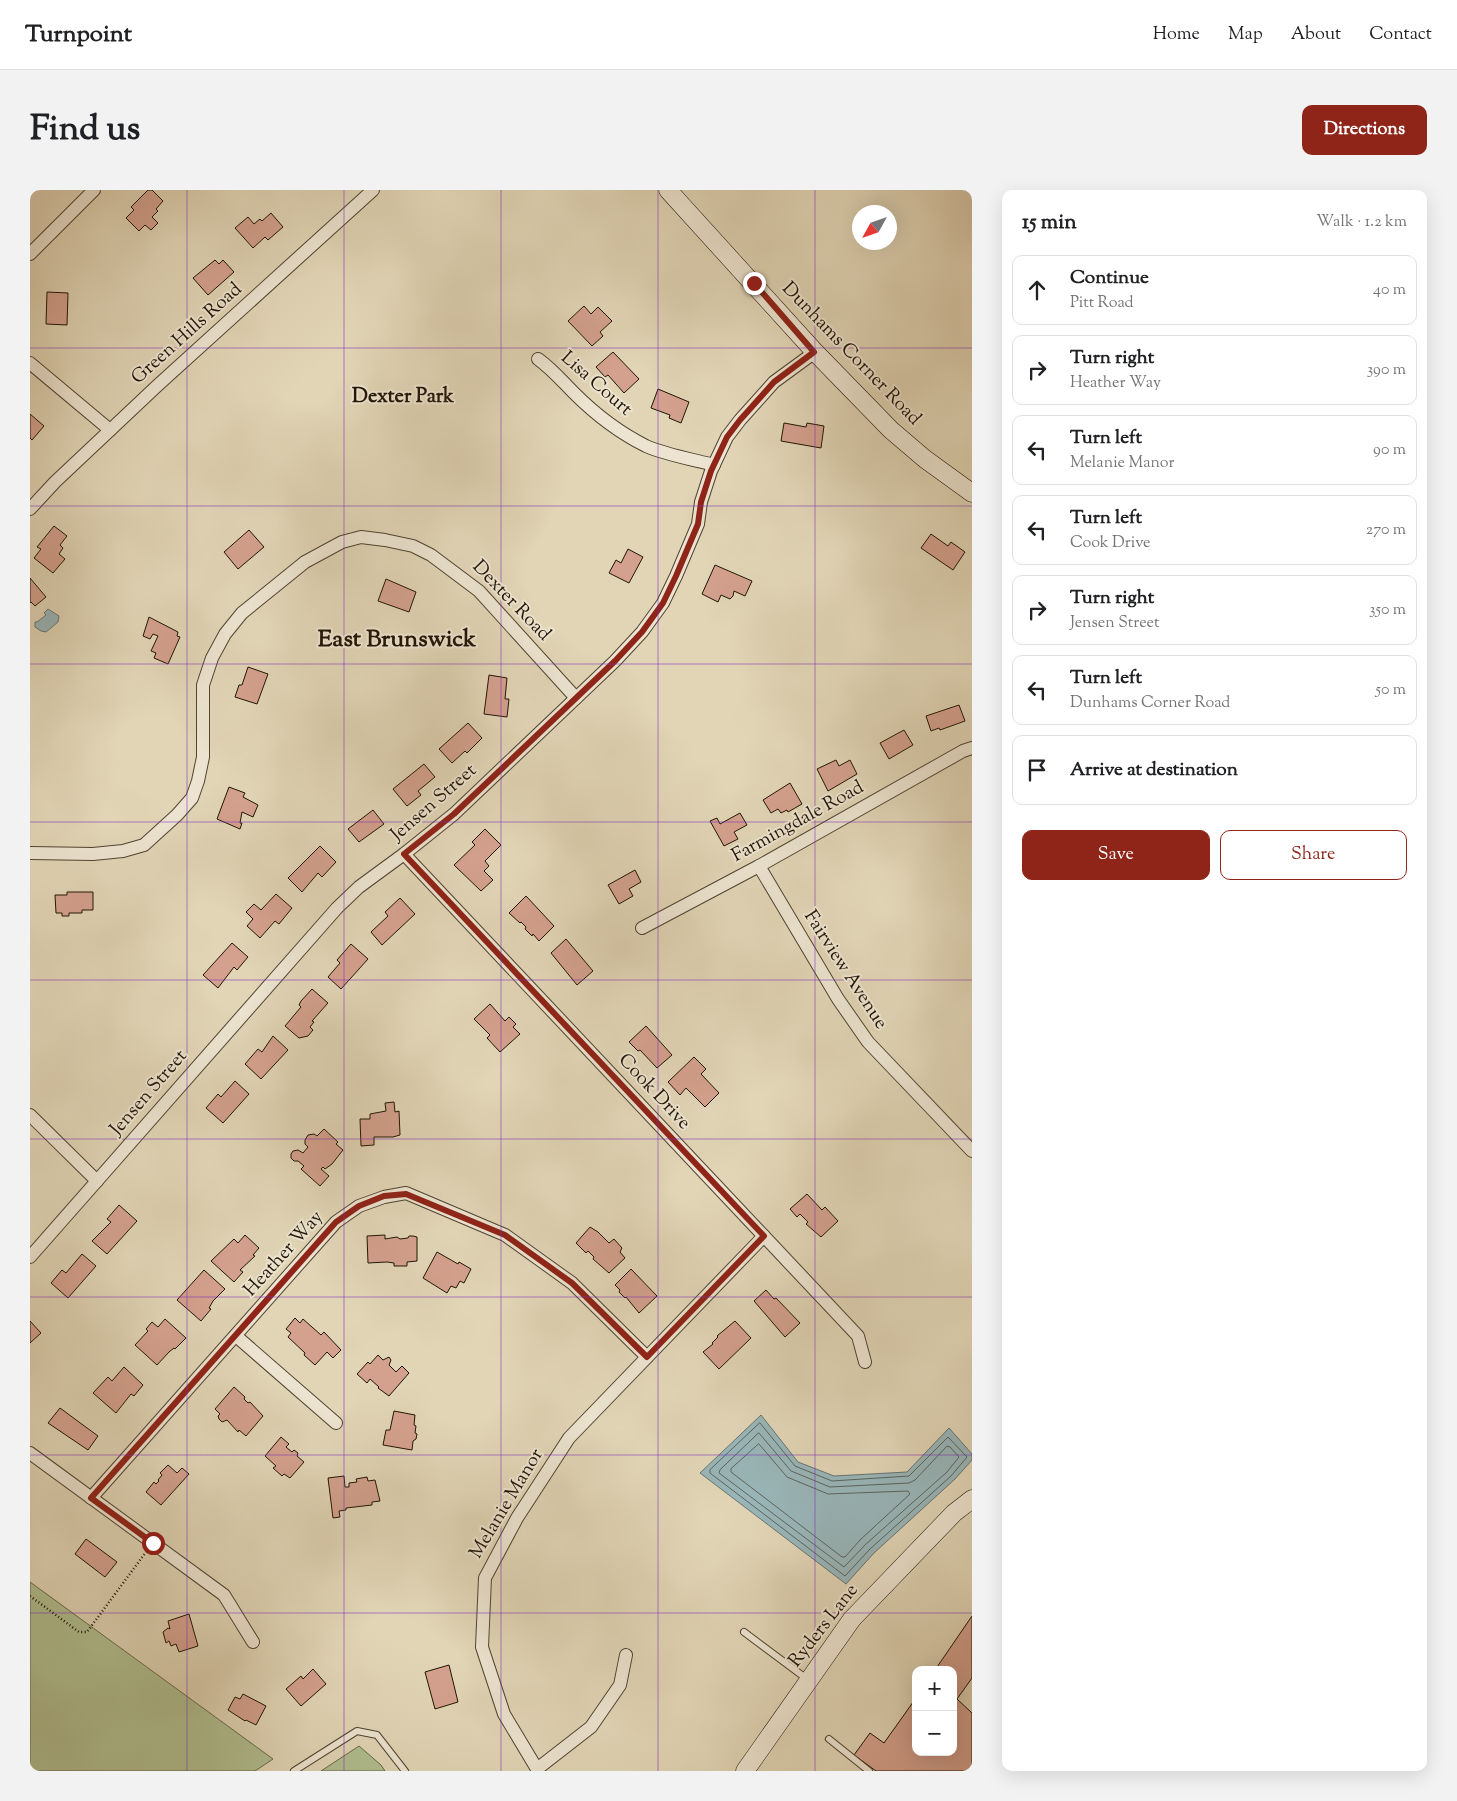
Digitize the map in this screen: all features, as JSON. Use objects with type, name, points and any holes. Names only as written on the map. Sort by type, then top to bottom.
[{"type":"street","points":[[30,254],[94,190]]},
{"type":"street","name":"Green Hills Road","points":[[30,509],[110,430],[373,190]]},
{"type":"street","name":"Dunhams Corner Road","points":[[668,190],[814,352],[891,430],[924,459],[972,493]]},
{"type":"street","name":"Jensen Street","points":[[30,1257],[337,908],[359,887],[454,814],[635,639],[663,603],[680,568],[698,524],[701,502],[714,465],[727,437],[774,382],[814,352]]},
{"type":"street","name":"Lisa Court","points":[[538,358],[551,368],[575,394],[623,432],[648,447],[714,465]]},
{"type":"street","points":[[30,363],[110,430]]},
{"type":"street","name":"Dexter Road","points":[[30,853],[93,854],[123,851],[144,845],[177,815],[192,798],[198,781],[203,757],[203,685],[212,658],[225,634],[242,613],[304,562],[342,542],[361,538],[385,540],[413,546],[432,555],[479,591],[576,698]]},
{"type":"street","name":"Farmingdale Road","points":[[642,928],[759,866],[963,751],[972,748]]},
{"type":"street","name":"Cook Drive","points":[[404,854],[858,1336],[866,1362]]},
{"type":"street","name":"Fairview Avenue","points":[[759,866],[838,999],[868,1042],[972,1151]]},
{"type":"street","points":[[30,1115],[96,1181]]},
{"type":"street","name":"Heather Way","points":[[91,1498],[336,1222],[359,1206],[384,1196],[406,1194],[505,1235],[572,1283],[647,1357]]},
{"type":"street","name":"Melanie Manor","points":[[626,1654],[620,1685],[591,1727],[537,1769],[504,1714],[482,1647],[485,1578],[517,1518],[568,1438],[764,1236]]},
{"type":"street","points":[[236,1336],[336,1423]]},
{"type":"street","points":[[30,1454],[224,1595],[253,1642]]},
{"type":"street","name":"Ryders Lane","points":[[745,1771],[852,1618],[954,1513],[972,1499]]},
{"type":"lane","points":[[744,1632],[809,1680]]},
{"type":"lane","points":[[294,1771],[305,1768],[357,1731],[377,1735],[404,1771]]},
{"type":"lane","points":[[829,1739],[869,1771]]},
{"type":"path","points":[[30,1596],[79,1632],[87,1632],[153,1543]]},
{"type":"green space","points":[[30,1582],[273,1759],[255,1771],[30,1771]]},
{"type":"green space","points":[[359,1746],[381,1765],[385,1771],[321,1771]]},
{"type":"water","points":[[48,609],[59,616],[58,622],[46,632],[41,631],[35,627],[35,622],[46,615],[44,613]]},
{"type":"water","points":[[761,1415],[798,1462],[834,1476],[907,1472],[949,1428],[972,1454],[972,1460],[955,1479],[874,1553],[846,1584],[700,1473]]},
{"type":"building","points":[[148,190],[152,190],[163,201],[156,209],[158,211],[152,217],[158,223],[151,230],[145,225],[139,231],[126,218],[134,210],[131,207]]},
{"type":"building","points":[[271,213],[283,227],[268,240],[265,237],[253,248],[235,228],[248,217],[254,224],[260,219],[262,221]]},
{"type":"building","points":[[215,260],[219,264],[223,260],[234,272],[208,295],[193,278]]},
{"type":"building","points":[[47,292],[68,293],[67,325],[46,324]]},
{"type":"building","points":[[584,306],[591,314],[598,307],[612,321],[600,332],[603,336],[592,346],[568,321]]},
{"type":"building","points":[[613,352],[639,379],[624,393],[608,375],[605,377],[596,367]]},
{"type":"building","points":[[658,389],[689,402],[681,423],[669,418],[670,415],[651,408]]},
{"type":"building","points":[[30,414],[44,426],[32,440],[30,438]]},
{"type":"building","points":[[784,423],[806,427],[807,423],[824,426],[821,448],[781,441]]},
{"type":"building","points":[[54,526],[67,536],[60,545],[63,548],[59,554],[65,559],[53,573],[34,558],[41,549],[37,547]]},
{"type":"building","points":[[249,530],[264,547],[238,569],[224,552]]},
{"type":"building","points":[[931,534],[948,546],[951,542],[965,552],[953,570],[921,548]]},
{"type":"building","points":[[628,549],[643,557],[629,583],[609,573],[616,560],[621,563]]},
{"type":"building","points":[[715,565],[752,581],[745,596],[734,591],[730,599],[721,595],[718,602],[702,594]]},
{"type":"building","points":[[30,578],[46,597],[35,606],[30,603]]},
{"type":"building","points":[[386,579],[416,592],[409,612],[378,601]]},
{"type":"building","points":[[149,617],[178,632],[177,636],[180,637],[168,664],[154,658],[156,653],[151,651],[158,636],[153,634],[150,639],[143,636]]},
{"type":"building","points":[[248,667],[268,674],[257,704],[235,697],[239,685],[242,685]]},
{"type":"building","points":[[489,675],[507,678],[505,699],[509,699],[507,717],[484,714]]},
{"type":"building","points":[[959,705],[965,721],[940,730],[939,728],[931,731],[926,716]]},
{"type":"building","points":[[468,723],[482,738],[467,753],[465,751],[452,763],[439,749]]},
{"type":"building","points":[[904,730],[913,745],[889,759],[880,743]]},
{"type":"building","points":[[836,760],[839,766],[850,760],[857,774],[828,791],[817,769]]},
{"type":"building","points":[[424,764],[435,777],[418,791],[421,795],[407,806],[393,789]]},
{"type":"building","points":[[790,783],[802,804],[788,812],[787,810],[781,813],[778,809],[771,813],[763,800]]},
{"type":"building","points":[[229,787],[245,793],[243,797],[258,805],[253,817],[242,812],[240,829],[217,819]]},
{"type":"building","points":[[373,810],[384,824],[359,842],[348,829]]},
{"type":"building","points":[[740,813],[747,825],[734,832],[738,839],[724,846],[710,821],[717,818],[720,824]]},
{"type":"building","points":[[485,829],[501,845],[485,861],[489,866],[484,871],[493,880],[481,891],[454,865],[475,845],[472,842]]},
{"type":"building","points":[[320,846],[336,862],[322,877],[318,873],[302,892],[288,878]]},
{"type":"building","points":[[635,870],[641,882],[629,889],[633,896],[619,904],[608,885]]},
{"type":"building","points":[[67,892],[93,892],[93,910],[82,910],[82,913],[69,913],[69,916],[62,916],[62,913],[56,913],[55,895],[67,895]]},
{"type":"building","points":[[276,894],[292,908],[279,924],[275,921],[260,938],[247,926],[253,919],[246,912],[254,904],[261,910]]},
{"type":"building","points":[[526,896],[554,926],[539,941],[525,929],[526,927],[521,922],[509,913]]},
{"type":"building","points":[[400,898],[415,914],[382,945],[371,932],[388,916],[385,912]]},
{"type":"building","points":[[566,939],[593,971],[577,985],[551,953]]},
{"type":"building","points":[[232,943],[248,957],[237,970],[234,967],[218,988],[203,975]]},
{"type":"building","points":[[351,944],[368,959],[341,989],[328,977],[340,963],[337,960]]},
{"type":"building","points":[[312,989],[328,1003],[312,1021],[314,1022],[310,1027],[313,1030],[308,1036],[299,1038],[285,1026],[301,1007],[299,1005],[301,1001]]},
{"type":"building","points":[[490,1004],[505,1021],[509,1017],[516,1024],[513,1027],[520,1034],[500,1052],[487,1038],[490,1035],[474,1019]]},
{"type":"building","points":[[646,1026],[672,1055],[657,1068],[640,1050],[638,1051],[629,1042]]},
{"type":"building","points":[[273,1036],[288,1050],[261,1079],[245,1064],[258,1049],[262,1052]]},
{"type":"building","points":[[694,1057],[706,1069],[701,1074],[719,1093],[705,1107],[686,1088],[680,1095],[668,1082]]},
{"type":"building","points":[[235,1081],[249,1094],[223,1123],[206,1108],[218,1094],[221,1097]]},
{"type":"building","points":[[394,1102],[395,1112],[399,1111],[400,1135],[374,1137],[374,1145],[361,1146],[360,1119],[370,1119],[370,1114],[386,1111],[385,1103]]},
{"type":"building","points":[[324,1129],[338,1142],[336,1144],[343,1150],[332,1164],[325,1169],[323,1167],[321,1169],[329,1176],[320,1186],[301,1169],[304,1166],[291,1158],[291,1154],[293,1151],[298,1150],[303,1153],[308,1147],[305,1144],[305,1140],[308,1135],[314,1134],[317,1136]]},
{"type":"building","points":[[807,1194],[822,1210],[825,1207],[838,1221],[821,1237],[806,1224],[808,1222],[800,1214],[797,1217],[790,1209]]},
{"type":"building","points":[[119,1205],[137,1221],[107,1254],[92,1241],[111,1222],[107,1219]]},
{"type":"building","points":[[590,1227],[609,1243],[614,1239],[622,1248],[620,1252],[625,1258],[609,1273],[593,1259],[594,1257],[588,1251],[586,1253],[576,1243]]},
{"type":"building","points":[[245,1235],[259,1248],[253,1255],[255,1256],[240,1270],[243,1272],[234,1282],[211,1261],[234,1239],[238,1243]]},
{"type":"building","points":[[385,1235],[385,1239],[417,1237],[417,1261],[407,1262],[407,1266],[394,1266],[394,1263],[387,1262],[368,1263],[367,1236]]},
{"type":"building","points":[[437,1252],[471,1269],[464,1283],[460,1281],[456,1288],[451,1286],[447,1293],[423,1278]]},
{"type":"building","points":[[82,1254],[96,1266],[68,1298],[51,1283],[62,1270],[66,1273]]},
{"type":"building","points":[[631,1269],[657,1296],[639,1313],[626,1297],[619,1292],[620,1290],[615,1285]]},
{"type":"building","points":[[204,1270],[225,1289],[213,1301],[209,1308],[211,1309],[201,1321],[177,1300]]},
{"type":"building","points":[[766,1290],[800,1323],[785,1337],[754,1301]]},
{"type":"building","points":[[295,1318],[300,1323],[303,1319],[321,1335],[324,1332],[341,1350],[333,1358],[327,1352],[315,1365],[288,1337],[291,1333],[286,1329]]},
{"type":"building","points":[[165,1319],[186,1338],[157,1365],[135,1345],[148,1331],[146,1329],[152,1322],[158,1327]]},
{"type":"building","points":[[30,1321],[41,1333],[30,1343]]},
{"type":"building","points":[[735,1321],[751,1338],[719,1369],[703,1352],[713,1344],[717,1336]]},
{"type":"building","points":[[378,1355],[383,1360],[389,1357],[391,1360],[389,1365],[396,1372],[402,1366],[409,1373],[389,1396],[370,1379],[367,1383],[357,1374],[368,1362],[370,1364]]},
{"type":"building","points":[[124,1367],[143,1385],[134,1396],[131,1394],[116,1413],[93,1393],[108,1377],[112,1381]]},
{"type":"building","points":[[234,1387],[263,1416],[246,1436],[239,1430],[238,1432],[227,1420],[222,1422],[218,1416],[220,1414],[215,1409]]},
{"type":"building","points":[[60,1408],[98,1436],[88,1450],[48,1423]]},
{"type":"building","points":[[394,1411],[415,1415],[414,1425],[416,1426],[415,1433],[417,1434],[416,1439],[413,1441],[412,1450],[383,1445],[386,1430],[390,1430]]},
{"type":"building","points":[[281,1437],[289,1444],[286,1447],[292,1452],[294,1450],[298,1453],[297,1456],[304,1462],[290,1478],[284,1474],[282,1476],[273,1468],[276,1466],[265,1456]]},
{"type":"building","points":[[168,1465],[177,1473],[182,1468],[189,1474],[161,1505],[146,1492],[154,1482],[156,1484],[159,1481],[162,1475],[160,1473]]},
{"type":"building","points":[[344,1476],[345,1487],[349,1487],[349,1483],[357,1482],[356,1479],[367,1477],[368,1481],[375,1480],[380,1501],[372,1502],[372,1505],[346,1508],[346,1510],[339,1511],[340,1517],[333,1518],[328,1478]]},
{"type":"building","points":[[86,1539],[117,1562],[105,1577],[75,1554]]},
{"type":"building","points":[[189,1614],[198,1646],[179,1652],[176,1644],[171,1646],[169,1641],[166,1643],[163,1632],[168,1628],[170,1629],[168,1621]]},
{"type":"building","points":[[972,1616],[972,1678],[957,1699],[957,1666],[938,1666]]},
{"type":"building","points":[[449,1665],[458,1702],[435,1709],[425,1672]]},
{"type":"building","points":[[313,1669],[326,1684],[301,1706],[286,1689],[301,1676],[303,1679]]},
{"type":"building","points":[[243,1694],[266,1706],[256,1725],[245,1721],[228,1710],[235,1697],[240,1699]]},
{"type":"building","points":[[957,1699],[972,1713],[972,1771],[876,1771],[854,1755],[870,1733],[884,1743],[912,1704],[912,1756],[957,1756]]},
{"type":"district","name":"Dexter Park","points":[[403,397]]},
{"type":"district","name":"East Brunswick","points":[[397,640]]},
{"type":"route","points":[[153,1543],[91,1498],[336,1222],[359,1206],[384,1196],[406,1194],[505,1235],[572,1283],[647,1357],[764,1236],[404,854],[454,814],[615,661],[642,632],[663,603],[698,524],[701,502],[711,471],[727,437],[774,382],[814,352],[754,283]]}]
